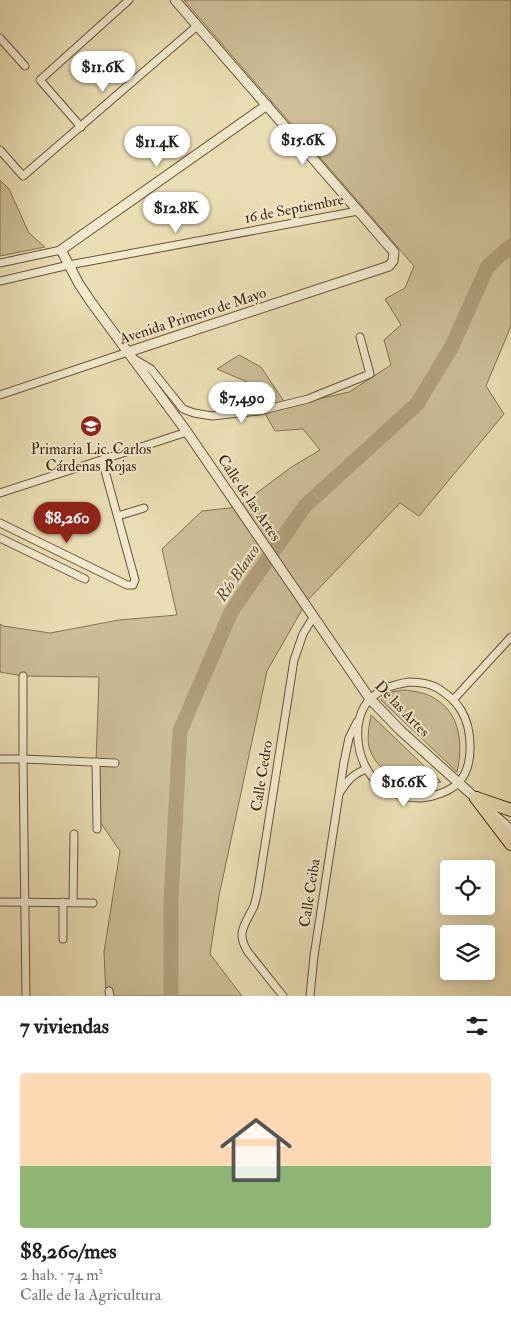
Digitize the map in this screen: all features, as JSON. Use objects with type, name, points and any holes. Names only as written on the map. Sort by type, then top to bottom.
[{"type":"highway","points":[[476,798],[511,810]]},
{"type":"highway","points":[[476,798],[511,844]]},
{"type":"street","points":[[81,127],[40,80],[129,0]]},
{"type":"street","points":[[175,0],[358,211]]},
{"type":"street","points":[[0,150],[23,176],[197,26]]},
{"type":"street","points":[[0,38],[25,66]]},
{"type":"street","points":[[0,263],[61,250],[267,105]]},
{"type":"street","name":"Avenida Primero de Mayo","points":[[0,395],[130,355],[389,266],[393,261],[394,252],[358,211]]},
{"type":"street","name":"16 de Septiembre","points":[[0,281],[69,265],[358,211]]},
{"type":"street","name":"Calle de las Artes","points":[[61,250],[91,302],[187,432],[295,589]]},
{"type":"street","points":[[130,355],[151,369],[183,409],[212,416],[258,411],[308,399],[370,374],[360,337]]},
{"type":"street","points":[[0,493],[187,432]]},
{"type":"street","points":[[0,523],[127,585],[133,584],[135,580],[102,460]]},
{"type":"street","points":[[118,516],[144,508]]},
{"type":"street","points":[[0,538],[85,579]]},
{"type":"street","name":"De las Artes","points":[[295,589],[370,699],[401,731],[511,830]]},
{"type":"street","name":"Calle Cedro","points":[[283,996],[248,952],[242,940],[242,930],[254,904],[258,889],[294,660],[303,634],[314,616]]},
{"type":"street","points":[[454,700],[511,637]]},
{"type":"street","points":[[23,676],[26,996]]},
{"type":"street","points":[[359,720],[357,730],[358,741],[367,769],[378,783],[390,792],[405,797],[422,798],[442,794],[459,782],[467,769],[470,756],[470,741],[467,723],[454,700],[438,688],[423,683],[397,683],[380,691],[370,699]]},
{"type":"street","name":"Calle Ceiba","points":[[310,996],[314,956],[349,738],[370,699]]},
{"type":"street","points":[[0,759],[115,763]]},
{"type":"street","points":[[96,762],[97,829]]},
{"type":"street","name":"Calle Ceiba","points":[[339,794],[348,780],[367,769]]},
{"type":"street","points":[[73,902],[74,834]]},
{"type":"street","points":[[0,902],[93,903]]},
{"type":"street","points":[[63,902],[63,939]]},
{"type":"shaded area","points":[[184,0],[511,0],[511,326],[486,386],[504,414],[419,516],[400,503],[307,601],[267,671],[219,896],[210,954],[242,996],[106,996],[104,952],[120,851],[100,822],[96,762],[99,677],[23,676],[0,672],[0,624],[50,633],[119,620],[177,615],[162,549],[202,511],[238,507],[290,468],[320,450],[303,429],[275,431],[247,382],[217,369],[239,355],[261,367],[287,406],[349,392],[391,365],[384,340],[401,325],[385,299],[405,288],[414,266]]},
{"type":"shaded area","points":[[0,180],[9,189],[29,233],[45,247],[0,256]]},
{"type":"shaded area","points":[[403,690],[430,696],[445,706],[451,714],[460,742],[457,772],[381,700],[392,692]]},
{"type":"shaded area","points":[[371,715],[441,782],[412,783],[396,778],[382,769],[369,747],[368,735]]},
{"type":"waterway","name":"Río Blanco","points":[[171,996],[171,900],[180,731],[231,612],[305,506],[417,404],[452,346],[488,266],[511,246]]},
{"type":"place","name":"Primaria Lic. Carlos Cárdenas Rojas","points":[[91,426]]}]
